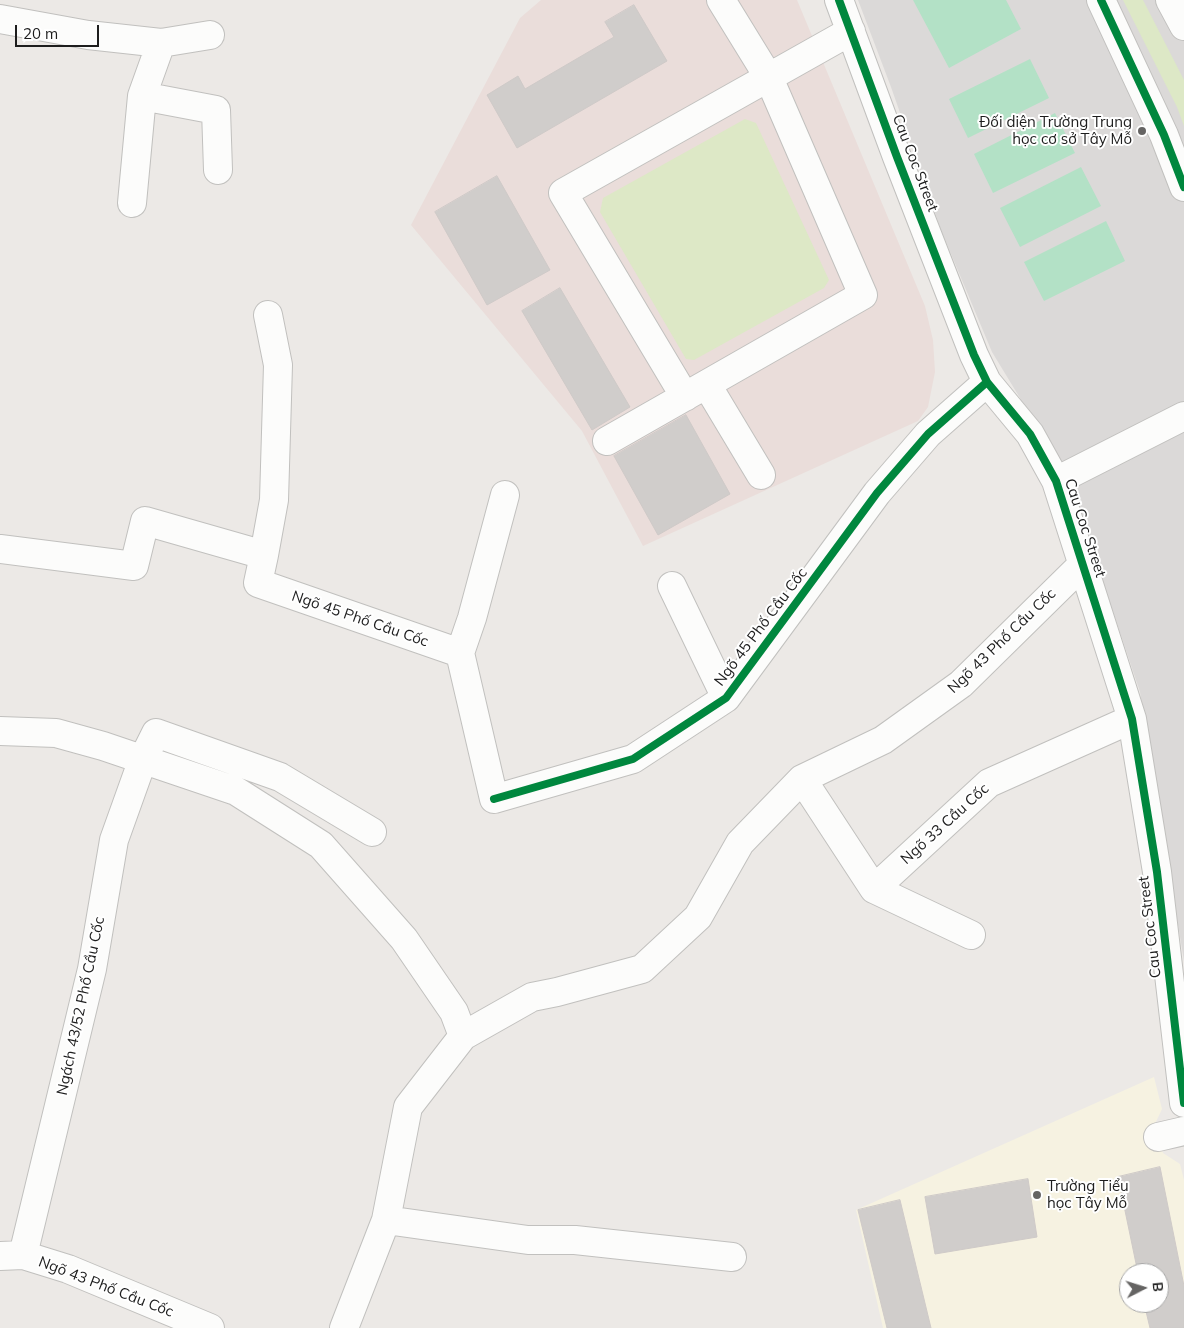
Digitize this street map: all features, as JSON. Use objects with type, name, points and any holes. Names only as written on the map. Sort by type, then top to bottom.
[{"type":"street","points":[[607,441],[863,295],[769,78],[721,0]]},
{"type":"street","name":"Cau Coc Street","points":[[839,0],[918,212],[974,355],[987,382],[1030,434],[1056,481],[1132,719],[1157,872],[1184,1103]]},
{"type":"street","points":[[1101,0],[1164,135],[1184,187]]},
{"type":"street","points":[[1170,0],[1184,26]]},
{"type":"street","points":[[0,19],[88,35],[161,43],[210,36]]},
{"type":"street","points":[[761,475],[696,391],[563,193],[851,31]]},
{"type":"street","points":[[132,203],[142,96],[161,43]]},
{"type":"street","points":[[142,96],[216,110],[218,170]]},
{"type":"street","points":[[0,549],[134,566],[145,521],[264,555],[274,500],[278,365],[268,314]]},
{"type":"street","name":"Ngõ 45 Phố Cầu Cốc","points":[[264,555],[258,583],[460,653],[494,799],[633,759],[726,698],[877,493],[928,434],[987,382]]},
{"type":"street","points":[[1056,481],[1184,416]]},
{"type":"street","points":[[460,653],[472,618],[505,495]]},
{"type":"street","name":"Ngõ 43 Phố Cầu Cốc","points":[[344,1328],[386,1220],[408,1107],[463,1036],[532,997],[642,970],[698,917],[740,843],[802,779],[884,740],[961,684],[1082,565]]},
{"type":"street","points":[[672,586],[726,698]]},
{"type":"street","name":"Ngõ 33 Cầu Cốc","points":[[874,889],[989,783],[1132,719]]},
{"type":"street","points":[[0,731],[56,734],[144,759],[236,791],[321,845],[404,939],[454,1012],[463,1036]]},
{"type":"street","name":"Ngách 43/52 Phố Cầu Cốc","points":[[11,1256],[92,969],[114,840],[144,759],[156,733],[280,777],[372,832]]},
{"type":"street","points":[[802,779],[874,889],[971,935]]},
{"type":"street","points":[[1158,1137],[1184,1132]]},
{"type":"street","points":[[386,1220],[528,1240],[575,1240],[732,1257]]},
{"type":"street","name":"Ngõ 43 Phố Cầu Cốc","points":[[11,1256],[68,1269],[210,1328]]},
{"type":"shaded area","points":[[541,0],[797,0],[925,306],[933,340],[935,372],[928,407],[918,421],[643,546],[582,431],[411,225],[520,18]]},
{"type":"shaded area","points":[[858,0],[1184,0],[1184,961],[1140,692],[1085,528],[1020,398],[992,352],[941,230],[891,87]]},
{"type":"shaded area","name":"Trường Tiểu học Tây Mỗ","points":[[1154,1077],[1162,1109],[1154,1126],[1163,1153],[1180,1164],[1184,1180],[1184,1328],[883,1328],[856,1210]]},
{"type":"green space","points":[[913,0],[1006,0],[1021,29],[949,68]]},
{"type":"green space","points":[[1123,0],[1143,0],[1184,80],[1184,126],[1177,107]]},
{"type":"green space","points":[[1030,59],[1049,98],[968,138],[949,99]]},
{"type":"green space","points":[[1055,113],[1075,153],[993,193],[974,154]]},
{"type":"green space","points":[[745,119],[756,123],[829,280],[824,288],[694,360],[686,359],[600,212],[603,198]]},
{"type":"green space","points":[[1081,167],[1101,206],[1020,247],[1000,208]]},
{"type":"green space","points":[[1106,221],[1125,261],[1044,301],[1024,262]]},
{"type":"building","points":[[634,5],[667,61],[517,148],[487,95],[518,76],[525,89],[614,37],[605,22]]},
{"type":"building","points":[[497,176],[550,270],[487,305],[435,212]]},
{"type":"building","points":[[560,288],[630,407],[592,430],[522,311]]},
{"type":"building","points":[[686,415],[730,494],[658,535],[614,456]]},
{"type":"building","points":[[1160,1167],[1184,1286],[1184,1328],[1150,1328],[1146,1313],[1169,1313],[1169,1263],[1136,1263],[1118,1177]]},
{"type":"building","points":[[1028,1179],[1037,1237],[935,1254],[925,1197]]},
{"type":"building","points":[[900,1200],[931,1328],[887,1328],[858,1210]]},
{"type":"cycle path","points":[[839,0],[897,157],[974,355],[987,382],[1030,434],[1056,481],[1132,719],[1157,872],[1184,1103]]},
{"type":"cycle path","points":[[1101,0],[1164,135],[1184,187]]},
{"type":"cycle path","points":[[494,799],[633,759],[726,698],[877,493],[928,434],[987,382]]},
{"type":"place","name":"Đối diện Trường Trung học cơ sở Tây Mỗ","points":[[1142,131]]},
{"type":"place","name":"Trường Tiểu học Tây Mỗ","points":[[1037,1195]]}]
